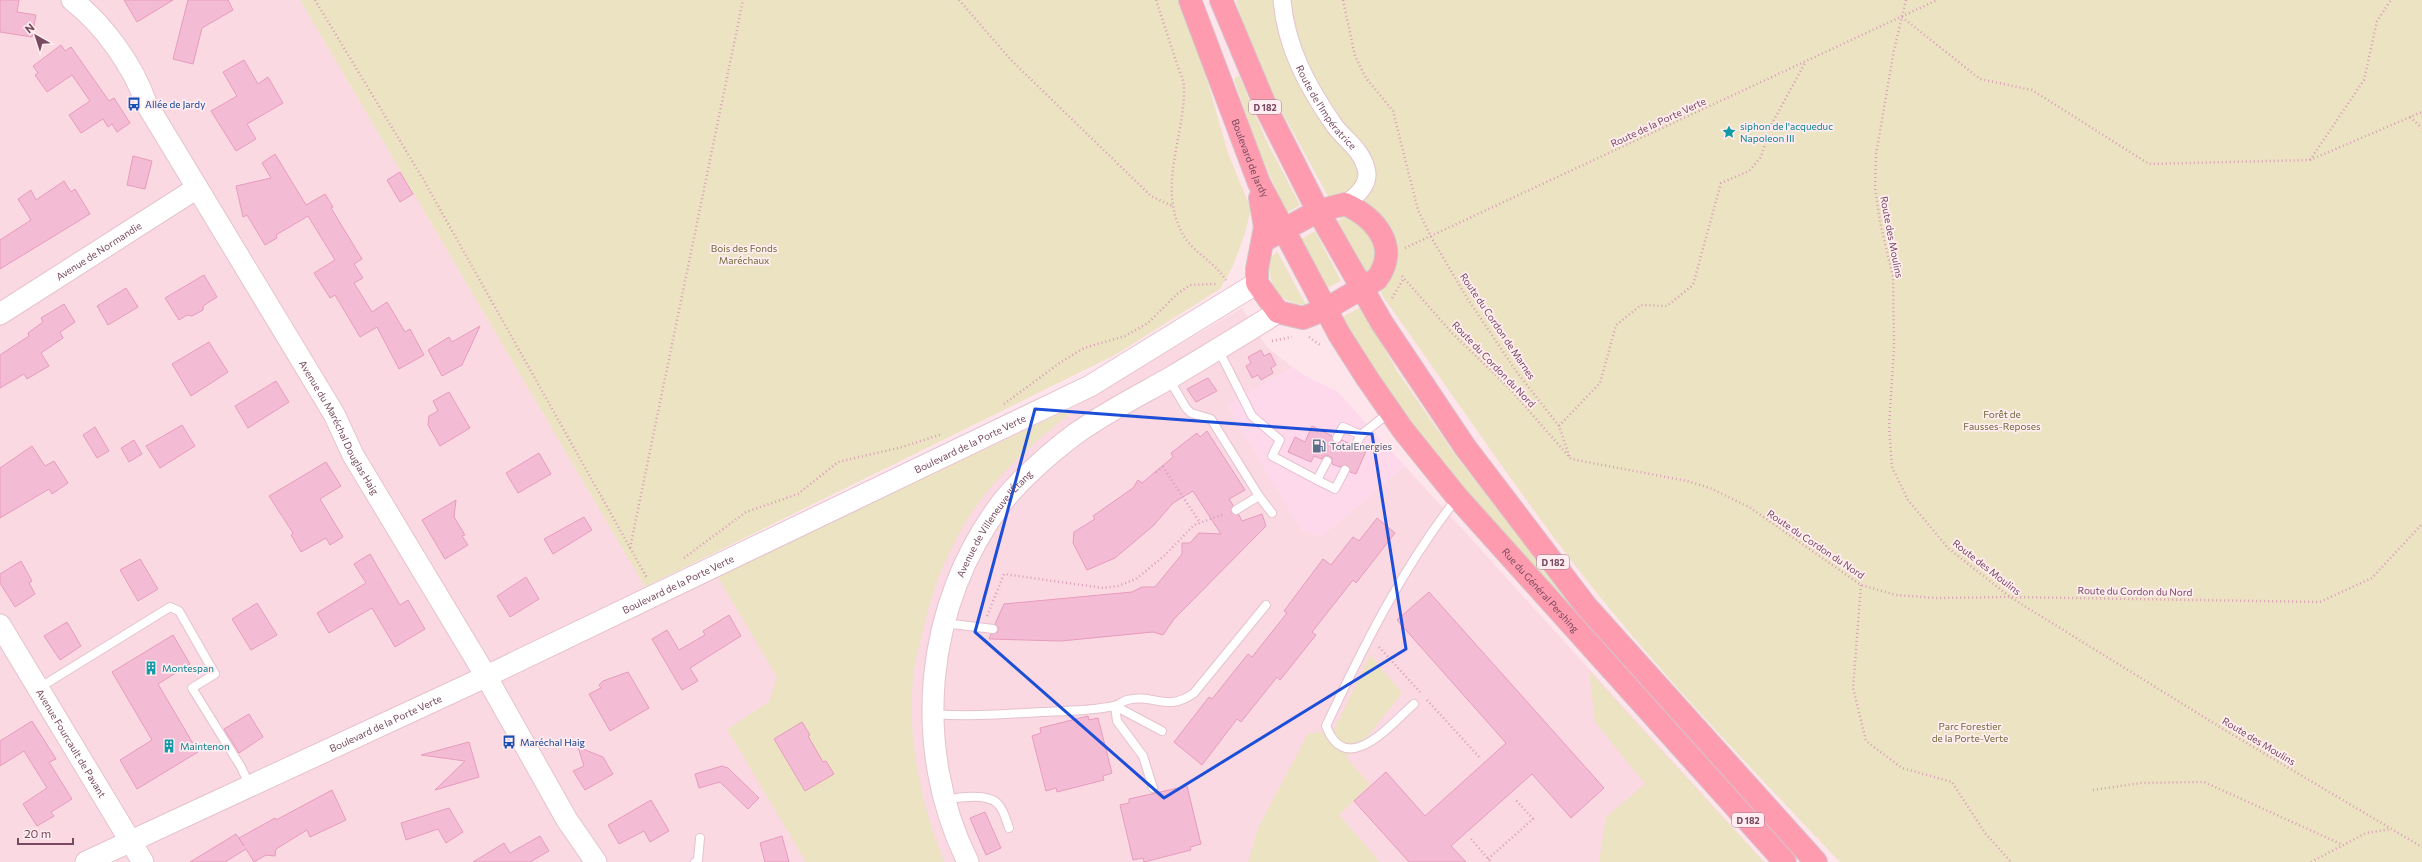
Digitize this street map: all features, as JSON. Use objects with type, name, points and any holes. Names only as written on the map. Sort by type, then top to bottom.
[{"type":"main road","name":"Boulevard de Jardy","points":[[1190,0],[1259,183],[1326,309]]},
{"type":"main road","name":"D 182","points":[[1221,0],[1268,112],[1318,211],[1362,289]]},
{"type":"main road","points":[[1259,183],[1265,227],[1257,269],[1257,283],[1278,312],[1303,318],[1326,309],[1362,289],[1380,275],[1385,257],[1381,231],[1367,216],[1344,204],[1318,211],[1263,241]]},
{"type":"main road","name":"Rue du Général Pershing","points":[[1362,289],[1382,323],[1465,447],[1586,606],[1783,851]]},
{"type":"main road","name":"Rue du Général Pershing","points":[[1326,309],[1367,378],[1390,412],[1457,497],[1783,851],[1816,862]]},
{"type":"street","name":"Avenue du Maréchal Douglas Haig","points":[[72,0],[107,33],[197,188],[334,414],[353,455],[486,676],[567,820],[596,862]]},
{"type":"street","name":"Route de l'Impératrice","points":[[1282,0],[1283,14],[1296,61],[1334,126],[1356,149],[1367,169],[1365,185],[1356,197],[1344,204]]},
{"type":"street","name":"Avenue de Normandie","points":[[0,314],[197,188]]},
{"type":"street","name":"Boulevard de la Porte Verte","points":[[86,862],[486,676],[1090,386],[1257,283]]},
{"type":"street","name":"Avenue de Villeneuve l'Étang","points":[[968,862],[956,837],[945,800],[935,754],[932,714],[933,680],[944,623],[963,570],[980,537],[1003,501],[1074,435],[1124,403],[1169,378],[1278,312]]},
{"type":"street","name":"Avenue Fourcault de Pavant","points":[[0,625],[143,862]]},
{"type":"lane","points":[[1218,349],[1252,416],[1280,440],[1272,456],[1335,490],[1345,470]]},
{"type":"lane","points":[[1169,378],[1186,408],[1191,413],[1211,419],[1259,496],[1272,512]]},
{"type":"lane","points":[[1355,446],[1361,435],[1390,412]]},
{"type":"lane","points":[[1337,438],[1343,427],[1361,435]]},
{"type":"lane","points":[[1317,480],[1326,461]]},
{"type":"lane","points":[[1236,510],[1259,496]]},
{"type":"lane","points":[[1414,704],[1366,746],[1355,749],[1340,745],[1330,737],[1326,726],[1357,660],[1419,552],[1457,497]]},
{"type":"lane","points":[[932,714],[961,716],[1115,706],[1127,700],[1143,699],[1172,703],[1184,700],[1194,693],[1266,605]]},
{"type":"lane","points":[[39,689],[170,607],[179,611],[216,674],[192,688],[250,786]]},
{"type":"lane","points":[[944,623],[993,629]]},
{"type":"lane","points":[[1115,706],[1162,731]]},
{"type":"lane","points":[[1115,706],[1116,721],[1143,756],[1153,788]]},
{"type":"lane","points":[[945,800],[968,795],[996,802],[1000,805],[1009,828]]},
{"type":"lane","points":[[695,862],[698,860],[700,838]]},
{"type":"path","points":[[315,0],[423,179],[656,594]]},
{"type":"path","points":[[630,548],[743,0]]},
{"type":"path","points":[[959,0],[1012,61],[1151,196],[1172,206]]},
{"type":"path","points":[[1156,0],[1184,86],[1171,188],[1172,206],[1180,230],[1188,244],[1199,255],[1213,263],[1230,285]]},
{"type":"path","name":"Route du Cordon de Marnes","points":[[1343,0],[1354,56],[1366,78],[1393,111],[1418,210],[1431,237],[1466,298],[1516,371],[1559,426],[1571,459]]},
{"type":"path","name":"Route des Moulins","points":[[1906,0],[1894,50],[1876,161],[1875,187],[1880,222],[1893,277],[1894,347],[1889,426],[1892,467],[1908,500],[1948,548],[2010,597],[2228,732],[2422,847]]},
{"type":"path","name":"Route de la Porte Verte","points":[[1385,257],[1431,237],[1937,0]]},
{"type":"path","points":[[2310,160],[2364,80],[2377,21],[2391,0]]},
{"type":"path","points":[[1902,17],[1980,79],[2032,90],[2148,164],[2310,160],[2422,112]]},
{"type":"path","points":[[1559,426],[1600,383],[1616,325],[1641,305],[1667,306],[1693,284],[1721,183],[1749,170],[1761,156],[1770,127],[1805,62]]},
{"type":"path","points":[[2410,117],[2422,128]]},
{"type":"path","name":"Route du Cordon du Nord","points":[[1392,299],[1404,278],[1452,333],[1510,389],[1571,459],[1686,481],[1710,488],[1749,507],[1860,585],[1912,597],[2010,597],[2320,602],[2372,578],[2422,524]]},
{"type":"path","points":[[998,407],[1084,348],[1125,336],[1148,323],[1177,294],[1190,285],[1208,282],[1223,284]]},
{"type":"path","points":[[682,559],[746,512],[798,494],[838,462],[902,447],[946,432]]},
{"type":"path","points":[[1156,472],[1164,467],[1199,521]]},
{"type":"path","points":[[979,628],[988,615],[1004,574],[1103,588],[1118,586],[1136,579],[1164,556],[1199,521],[1236,510]]},
{"type":"path","points":[[1860,585],[1853,688],[1866,741],[1902,768],[1952,782],[1985,833],[2011,862]]},
{"type":"path","points":[[2093,790],[2141,783],[2204,782],[2343,845]]},
{"type":"path","points":[[1488,859],[1533,819],[1515,799]]},
{"type":"path","points":[[2311,862],[2366,834],[2391,829]]},
{"type":"path","points":[[1471,838],[1491,862]]},
{"type":"highlighted area","points":[[1035,409],[1372,434],[1406,649],[1164,798],[975,632]]},
{"type":"shaded area","points":[[0,0],[300,0],[645,587],[653,606],[1072,408],[1242,308],[1267,347],[1292,367],[1227,407],[1321,537],[1405,466],[1764,862],[0,862]]},
{"type":"shaded area","name":"TotalEnergies","points":[[1292,367],[1309,378],[1337,391],[1405,466],[1321,537],[1302,531],[1227,406]]},
{"type":"green space","name":"Bois des Fonds Maréchaux","points":[[300,0],[1184,0],[1228,153],[1251,209],[1245,233],[1233,266],[1220,289],[1115,355],[645,587]]},
{"type":"green space","name":"Forêt de Fausses-Reposes","points":[[1236,0],[2422,0],[2422,862],[1840,862],[1701,714],[1602,600],[1500,463],[1384,298],[1369,271],[1363,275],[1335,221],[1341,220],[1252,57]]},
{"type":"green space","points":[[1239,76],[1266,140],[1300,205],[1286,213],[1257,146],[1234,79]]},
{"type":"green space","points":[[1315,231],[1341,281],[1327,288],[1301,239]]},
{"type":"green space","points":[[1277,251],[1306,305],[1288,301],[1282,297],[1273,285],[1270,277],[1269,259]]},
{"type":"green space","points":[[1361,307],[1397,371],[1453,452],[1537,560],[1768,825],[1762,830],[1451,478],[1367,365],[1339,319]]},
{"type":"green space","points":[[1072,408],[1068,415],[1032,445],[1010,466],[979,502],[969,516],[953,545],[939,576],[928,608],[914,670],[912,719],[917,768],[922,792],[935,839],[944,862],[806,862],[727,729],[769,702],[777,677],[717,576]],"holes":[[[802,722],[810,734],[808,736],[823,762],[826,761],[834,774],[781,751],[774,739]]]},
{"type":"green space","points":[[1370,655],[1402,693],[1368,736],[1346,757],[1370,785],[1339,815],[1380,862],[1248,862],[1258,828],[1308,734],[1334,730]]},
{"type":"green space","points":[[1589,671],[1764,862],[1599,862],[1606,817],[1645,784],[1595,722]]},
{"type":"building","points":[[0,0],[19,0],[17,12],[36,15],[32,37],[0,32]]},
{"type":"building","points":[[124,0],[173,0],[137,22]]},
{"type":"building","points":[[188,0],[228,0],[233,10],[202,28],[193,64],[173,59]]},
{"type":"building","points":[[61,45],[65,51],[71,47],[109,101],[114,98],[130,123],[117,132],[112,124],[108,127],[103,119],[81,133],[69,115],[90,101],[72,75],[47,92],[35,75],[38,73],[33,66]]},
{"type":"building","points":[[244,60],[258,84],[268,77],[283,103],[247,124],[256,139],[236,151],[211,111],[237,96],[223,72]]},
{"type":"building","points":[[275,154],[306,205],[325,194],[333,207],[331,208],[362,259],[354,264],[363,278],[354,283],[372,312],[387,302],[405,332],[410,329],[424,355],[399,369],[377,327],[360,337],[335,295],[330,298],[314,273],[335,260],[308,216],[276,235],[277,238],[265,245],[247,215],[243,217],[236,186],[271,178],[262,163]]},
{"type":"building","points":[[133,156],[152,161],[145,189],[127,185]]},
{"type":"building","points":[[400,172],[413,194],[400,202],[387,180]]},
{"type":"building","points":[[64,181],[71,192],[75,189],[90,214],[0,269],[0,240],[31,220],[18,199],[31,190],[36,200]]},
{"type":"building","points":[[204,275],[217,297],[203,306],[203,310],[192,316],[187,315],[179,320],[165,298]]},
{"type":"building","points":[[126,288],[138,307],[108,325],[97,306]]},
{"type":"building","points":[[64,304],[75,322],[60,332],[63,338],[41,353],[49,366],[27,379],[24,374],[0,388],[0,355],[29,336],[28,333],[43,322],[41,318]]},
{"type":"building","points":[[480,326],[462,365],[442,376],[428,350],[449,337],[452,342]]},
{"type":"building","points":[[209,342],[228,372],[191,396],[172,364]]},
{"type":"building","points":[[1261,350],[1264,356],[1270,353],[1276,365],[1271,368],[1273,373],[1261,380],[1258,375],[1252,378],[1246,366],[1251,363],[1248,357]]},
{"type":"building","points":[[1208,378],[1217,391],[1196,402],[1187,389]]},
{"type":"building","points":[[276,381],[289,402],[248,428],[235,406]]},
{"type":"building","points":[[449,392],[470,428],[440,446],[428,425],[429,416],[438,411],[433,401]]},
{"type":"building","points":[[182,425],[195,446],[160,468],[146,446]]},
{"type":"building","points":[[1312,426],[1332,436],[1335,443],[1342,440],[1350,444],[1353,451],[1360,448],[1366,451],[1356,474],[1350,472],[1347,465],[1340,467],[1332,464],[1332,458],[1329,456],[1324,456],[1322,459],[1314,456],[1311,462],[1288,452],[1295,437],[1305,442]]},
{"type":"building","points":[[95,427],[109,451],[97,458],[83,435]]},
{"type":"building","points":[[1207,431],[1245,490],[1229,499],[1233,505],[1231,512],[1239,515],[1242,521],[1262,514],[1266,526],[1174,619],[1163,635],[1153,632],[1061,641],[989,639],[991,634],[998,632],[998,627],[995,624],[1004,604],[1132,592],[1142,587],[1155,587],[1182,554],[1182,543],[1190,543],[1199,533],[1221,534],[1193,491],[1173,503],[1153,526],[1115,558],[1087,570],[1073,543],[1074,532],[1095,519],[1093,516],[1133,488],[1138,480],[1142,483],[1173,457],[1171,453],[1197,433],[1200,437]]},
{"type":"building","points":[[134,440],[142,454],[129,462],[121,448]]},
{"type":"building","points":[[32,446],[45,466],[54,461],[68,483],[52,494],[49,489],[0,518],[0,468]]},
{"type":"building","points":[[539,453],[551,474],[518,493],[506,473]]},
{"type":"building","points":[[326,462],[341,486],[320,499],[343,537],[330,545],[326,538],[301,552],[291,535],[293,533],[269,496]]},
{"type":"building","points":[[456,500],[454,517],[465,535],[462,536],[468,545],[445,559],[422,520]]},
{"type":"building","points":[[584,517],[592,530],[553,554],[544,539]]},
{"type":"building","points":[[1377,518],[1395,533],[1356,583],[1353,580],[1312,632],[1316,635],[1280,680],[1277,677],[1241,722],[1237,719],[1202,765],[1174,742],[1209,697],[1212,699],[1248,654],[1252,657],[1287,613],[1284,611],[1323,559],[1331,565],[1353,537],[1359,541]]},
{"type":"building","points":[[370,554],[400,605],[408,600],[425,629],[395,647],[372,608],[329,633],[317,613],[366,583],[354,564]]},
{"type":"building","points":[[140,559],[158,589],[138,601],[120,570]]},
{"type":"building","points":[[21,561],[32,581],[29,583],[35,594],[15,607],[0,583],[0,574]]},
{"type":"building","points":[[526,577],[539,599],[510,617],[497,596]]},
{"type":"building","points":[[1429,592],[1604,788],[1571,818],[1532,774],[1451,846],[1466,862],[1409,862],[1354,801],[1386,772],[1425,816],[1506,743],[1397,620]]},
{"type":"building","points":[[257,603],[277,635],[251,650],[232,619]]},
{"type":"building","points":[[729,615],[741,636],[690,668],[698,681],[682,690],[652,639],[667,630],[679,650],[705,635],[703,631]]},
{"type":"building","points":[[67,622],[81,646],[60,660],[44,636]]},
{"type":"building","points":[[173,635],[190,664],[158,684],[198,752],[137,789],[120,760],[152,740],[112,672]]},
{"type":"building","points":[[628,672],[649,708],[610,731],[589,694],[601,688],[599,685],[603,681]]},
{"type":"building","points":[[249,714],[263,737],[239,753],[224,729]]},
{"type":"building","points":[[1088,716],[1089,720],[1098,718],[1112,773],[1103,776],[1104,780],[1057,792],[1056,788],[1046,791],[1032,736],[1041,733],[1040,728]]},
{"type":"building","points":[[32,721],[56,759],[49,762],[72,799],[51,812],[54,816],[37,826],[23,804],[47,788],[24,751],[0,766],[0,741]]},
{"type":"building","points":[[802,722],[823,762],[826,761],[834,774],[805,791],[774,739]]},
{"type":"building","points":[[469,742],[479,777],[435,790],[465,761],[421,755]]},
{"type":"building","points":[[578,747],[603,757],[613,774],[585,790],[573,771],[584,766]]},
{"type":"building","points":[[722,766],[728,768],[759,798],[748,809],[720,782],[699,788],[695,774]]},
{"type":"building","points":[[1187,786],[1201,844],[1190,847],[1191,850],[1144,862],[1143,858],[1133,860],[1120,805],[1129,803],[1129,799]]},
{"type":"building","points":[[332,790],[346,820],[310,837],[307,830],[276,849],[275,856],[266,855],[254,862],[246,849],[225,862],[190,862],[236,834],[244,846],[239,838],[275,818],[276,820]]},
{"type":"building","points":[[651,800],[669,831],[650,842],[644,831],[619,844],[608,825]]},
{"type":"building","points":[[449,808],[463,832],[446,843],[438,829],[406,840],[401,823]]},
{"type":"building","points":[[985,812],[1001,848],[986,855],[970,818]]},
{"type":"building","points":[[540,836],[549,851],[530,862],[473,862],[504,843],[510,853]]},
{"type":"building","points":[[782,836],[789,862],[765,862],[760,843]]},
{"type":"place","name":"Allée de Jardy","points":[[134,104]]},
{"type":"place","name":"siphon de l'acqueduc Napoleon III","points":[[1729,132]]},
{"type":"place","name":"TotalEnergies","points":[[1319,446]]},
{"type":"place","name":"Montespan","points":[[151,668]]},
{"type":"place","name":"Maréchal Haig","points":[[509,742]]},
{"type":"place","name":"Maintenon","points":[[169,746]]},
{"type":"park label","name":"Parc Forestier de la Porte-Verte","points":[[1970,732]]}]
